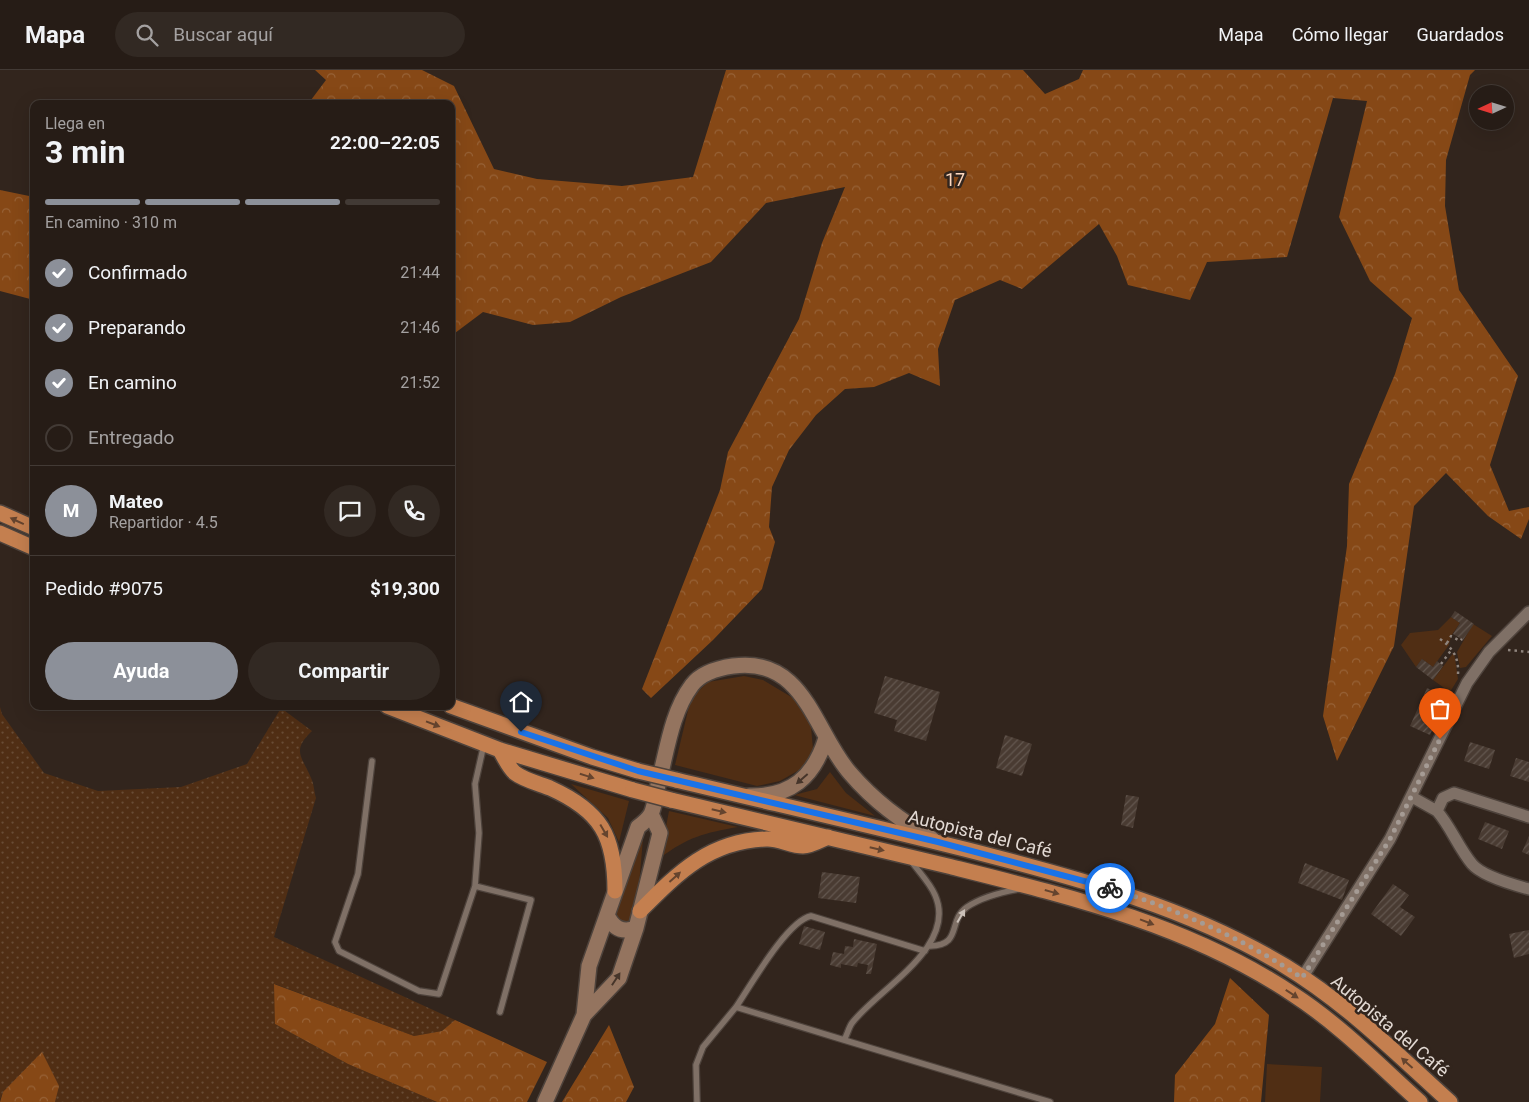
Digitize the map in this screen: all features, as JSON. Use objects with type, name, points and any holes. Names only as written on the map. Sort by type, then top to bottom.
[{"type":"highway","points":[[0,513],[30,526]]},
{"type":"highway","points":[[0,532],[30,546]]},
{"type":"highway","name":"Autopista del Café","points":[[455,707],[592,757],[638,771],[938,842],[1079,878],[1160,905],[1240,942],[1302,978],[1345,1009],[1450,1102]]},
{"type":"highway","name":"Autopista del Café","points":[[398,710],[500,750],[634,790],[1030,886],[1148,922],[1247,967],[1295,995],[1322,1016],[1420,1102]]},
{"type":"highway","points":[[500,750],[515,773],[563,794],[583,806],[599,822],[609,840],[615,862],[615,891]]},
{"type":"highway","points":[[640,911],[678,874],[697,859],[719,848],[741,842],[768,839],[804,846],[828,838]]},
{"type":"street","points":[[1302,978],[1362,886],[1412,797],[1458,698],[1489,652],[1529,612]]},
{"type":"street","points":[[545,1102],[584,1015],[589,966],[638,828],[651,814],[673,724],[681,700],[695,682],[715,670],[735,666],[758,667],[778,674],[794,686],[808,702],[826,738],[848,771],[874,800],[899,819],[938,842]]},
{"type":"street","points":[[741,796],[779,793],[796,785],[810,772],[821,756],[826,738]]},
{"type":"street","points":[[1437,811],[1443,798],[1454,793],[1529,817]]},
{"type":"street","points":[[1412,797],[1437,811],[1446,821],[1472,865],[1508,884],[1529,889]]},
{"type":"street","points":[[584,1015],[619,978],[636,928],[660,833],[651,814]]},
{"type":"street","points":[[607,914],[610,922],[622,930],[636,928]]},
{"type":"lane","points":[[372,761],[358,874],[334,942],[339,951],[419,991],[439,994],[475,886],[479,833],[476,784],[484,744]]},
{"type":"lane","points":[[844,1040],[852,1024],[897,981],[927,948],[939,913],[935,896],[908,857]]},
{"type":"lane","points":[[475,886],[531,900],[500,1012]]},
{"type":"lane","points":[[697,1102],[696,1065],[703,1047],[736,1008],[790,928],[802,918],[811,916],[927,948],[942,946],[950,940],[958,919],[966,908],[1004,892],[1030,886]]},
{"type":"lane","points":[[736,1008],[1050,1102]]},
{"type":"path","points":[[1447,644],[1452,636],[1460,641],[1462,639]]},
{"type":"path","points":[[1440,638],[1456,654],[1458,698]]},
{"type":"path","points":[[1441,664],[1452,649]]},
{"type":"shaded area","points":[[1451,617],[1460,623],[1451,636],[1449,645],[1433,667],[1422,659],[1416,667],[1401,645],[1410,633],[1438,630]]},
{"type":"shaded area","points":[[1473,624],[1492,636],[1466,667],[1460,668],[1457,652]]},
{"type":"shaded area","points":[[1454,652],[1458,679],[1450,692],[1433,680]]},
{"type":"shaded area","points":[[744,676],[763,680],[798,701],[811,727],[813,749],[810,759],[801,769],[780,781],[757,786],[675,765],[691,698],[708,682]]},
{"type":"shaded area","points":[[0,707],[2,714],[44,773],[98,791],[181,787],[247,764],[280,710],[284,710],[312,731],[302,744],[300,754],[312,780],[316,798],[274,937],[455,1020],[442,1031],[414,1036],[275,984],[275,1024],[348,1064],[437,1102],[55,1102],[58,1086],[3,1092],[0,1100]]},
{"type":"shaded area","points":[[830,772],[846,793],[875,816],[794,795],[817,789]]},
{"type":"shaded area","points":[[571,784],[629,801],[619,842],[608,818]]},
{"type":"shaded area","points":[[669,811],[738,827],[715,831],[697,837],[679,845],[660,858]]},
{"type":"shaded area","points":[[643,839],[636,919],[622,923],[614,917],[614,903]]},
{"type":"shaded area","points":[[1267,1064],[1322,1067],[1320,1102],[1265,1102]]},
{"type":"green space","name":"17","points":[[315,70],[422,70],[454,86],[494,169],[537,179],[622,186],[693,177],[726,70],[1023,70],[1045,94],[1079,79],[1083,70],[1475,70],[1470,75],[1446,160],[1445,206],[1459,290],[1518,376],[1490,465],[1509,511],[1529,507],[1529,519],[1521,539],[1488,516],[1446,473],[1414,506],[1394,646],[1337,761],[1323,716],[1347,546],[1349,484],[1395,374],[1412,318],[1370,281],[1339,217],[1367,101],[1333,98],[1287,257],[1207,262],[1190,300],[1128,285],[1117,256],[1099,224],[1022,289],[1000,280],[955,300],[938,349],[940,386],[909,373],[874,387],[845,389],[816,415],[789,450],[772,487],[769,527],[775,542],[762,589],[713,640],[651,698],[642,689],[720,490],[728,452],[799,319],[822,243],[845,187],[766,203],[711,262],[621,297],[570,322],[533,325],[483,312],[455,333],[455,100],[311,100],[326,80]]},
{"type":"green space","points":[[0,190],[30,196],[30,299],[0,291]]},
{"type":"green space","points":[[1230,978],[1269,1015],[1261,1102],[1174,1102],[1175,1075],[1215,1024]]},
{"type":"green space","points":[[274,984],[414,1036],[442,1031],[455,1020],[547,1062],[527,1102],[437,1102],[348,1064],[275,1024]]},
{"type":"green space","points":[[609,1025],[634,1087],[626,1102],[562,1102]]},
{"type":"green space","points":[[42,1052],[59,1086],[55,1102],[0,1102],[3,1092]]},
{"type":"building","points":[[1455,611],[1474,624],[1463,640],[1453,634],[1460,623],[1451,617]]},
{"type":"building","points":[[1422,659],[1433,667],[1437,661],[1443,666],[1433,680],[1416,667]]},
{"type":"building","points":[[885,676],[940,692],[926,741],[894,731],[897,720],[874,713]]},
{"type":"building","points":[[1427,688],[1447,697],[1430,735],[1410,726]]},
{"type":"building","points":[[1005,735],[1032,744],[1022,776],[996,768]]},
{"type":"building","points":[[1470,742],[1495,750],[1489,769],[1464,761]]},
{"type":"building","points":[[1516,758],[1529,762],[1529,782],[1510,776]]},
{"type":"building","points":[[1126,795],[1139,797],[1133,828],[1121,825]]},
{"type":"building","points":[[1485,822],[1509,831],[1502,849],[1478,839]]},
{"type":"building","points":[[1529,836],[1529,855],[1522,852]]},
{"type":"building","points":[[1305,863],[1349,880],[1342,900],[1298,883]]},
{"type":"building","points":[[822,872],[860,877],[856,903],[818,898]]},
{"type":"building","points":[[1393,884],[1409,895],[1400,907],[1415,917],[1401,936],[1371,914]]},
{"type":"building","points":[[804,926],[825,932],[820,950],[799,944]]},
{"type":"building","points":[[1529,930],[1529,954],[1514,958],[1509,934]]},
{"type":"building","points":[[854,939],[877,944],[871,974],[866,974],[868,965],[858,963],[857,967],[841,964],[841,968],[830,965],[833,952],[844,954],[845,946],[853,947]]},
{"type":"way so far","points":[[1110,888],[1160,905],[1195,920],[1265,955],[1302,978],[1390,839],[1440,739]]},
{"type":"route","points":[[521,732],[638,771],[938,842],[1079,878],[1110,888]]}]
